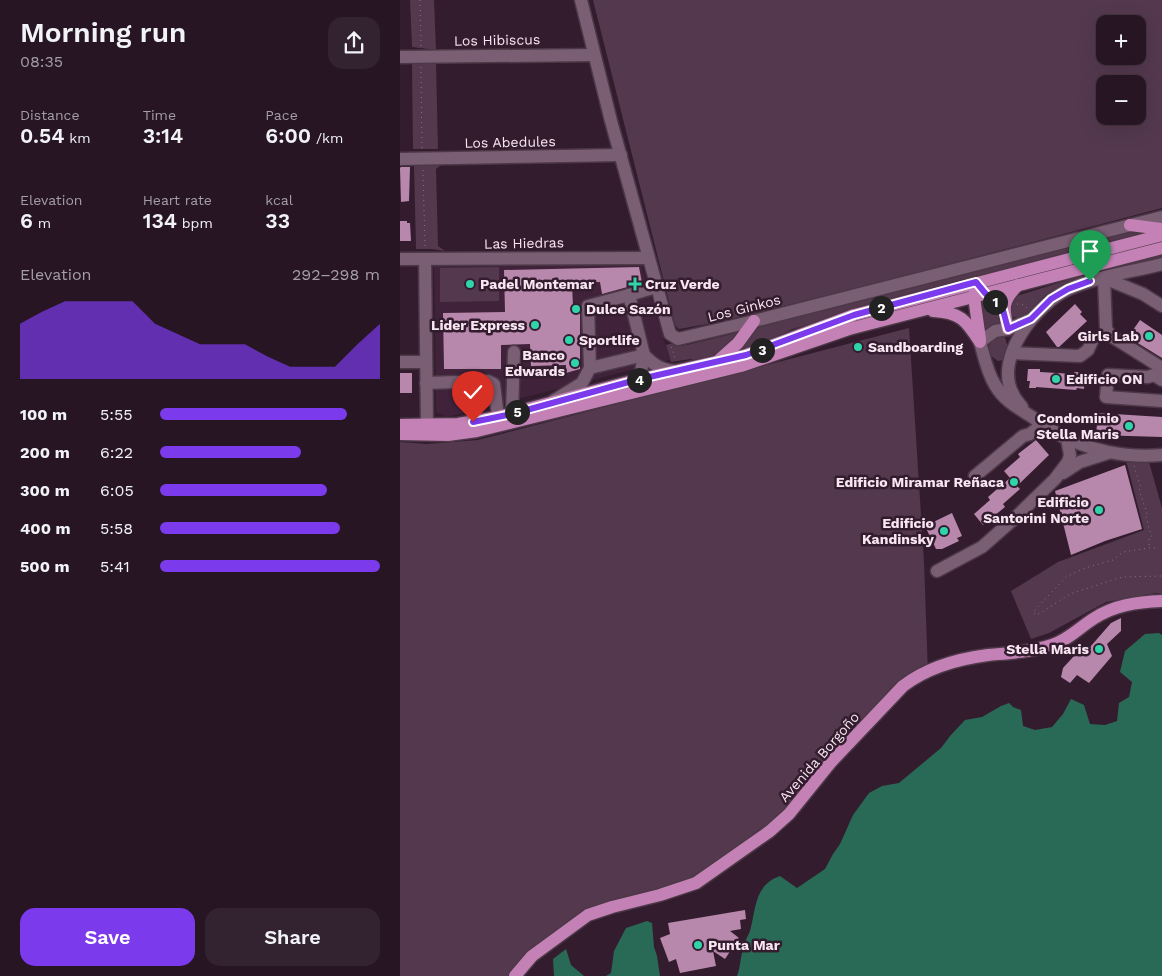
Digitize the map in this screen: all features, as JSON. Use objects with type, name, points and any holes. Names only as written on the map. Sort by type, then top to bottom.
[{"type":"main road","points":[[1130,225],[1162,229]]},
{"type":"main road","points":[[400,434],[442,435],[477,431],[741,366],[920,304],[976,282],[1162,234]]},
{"type":"main road","points":[[400,425],[465,424],[512,414],[636,380],[714,363],[769,347],[854,315],[980,295],[1162,248]]},
{"type":"main road","points":[[976,282],[980,295],[980,342]]},
{"type":"main road","points":[[1008,329],[1003,310],[1008,296],[1018,285]]},
{"type":"main road","points":[[980,295],[1003,310]]},
{"type":"main road","points":[[920,304],[955,314],[968,324],[980,342]]},
{"type":"main road","points":[[714,363],[738,342],[754,322]]},
{"type":"main road","name":"Avenida Borgoño","points":[[515,976],[532,956],[588,915],[612,907],[660,896],[696,883],[770,831],[789,814],[831,762],[903,686],[915,677],[937,666],[962,660],[1051,646],[1071,635],[1103,612],[1118,606],[1162,601]]},
{"type":"street","name":"Los Ginkos","points":[[581,0],[656,287],[670,334],[678,339],[754,322],[1162,217]]},
{"type":"street","name":"Los Hibiscus","points":[[400,56],[594,55]]},
{"type":"street","name":"Los Abedules","points":[[400,159],[621,155]]},
{"type":"street","name":"Las Hiedras","points":[[400,259],[648,258]]},
{"type":"street","points":[[425,259],[427,426]]},
{"type":"street","points":[[984,359],[998,364],[1011,354],[1031,319],[1051,299],[1068,289],[1162,264]]},
{"type":"street","points":[[1138,292],[1136,284],[1139,270]]},
{"type":"street","points":[[1104,278],[1138,292],[1162,306]]},
{"type":"street","points":[[1104,278],[1106,329],[1111,336],[1162,368]]},
{"type":"street","points":[[550,403],[582,383],[590,368],[588,306],[656,287]]},
{"type":"street","points":[[629,295],[644,355],[641,371],[629,393]]},
{"type":"street","points":[[1031,319],[1008,329],[995,331],[980,342],[984,359],[995,386],[1014,407],[1067,439],[1108,453],[1162,455]]},
{"type":"street","points":[[1008,329],[1011,354],[1009,377],[1012,394],[1027,414]]},
{"type":"street","points":[[1011,354],[1080,356],[1088,350],[1092,341]]},
{"type":"street","points":[[512,414],[514,352]]},
{"type":"street","points":[[590,368],[644,355]]},
{"type":"street","points":[[644,355],[657,368],[675,371]]},
{"type":"street","points":[[400,362],[426,362]]},
{"type":"street","points":[[1162,380],[1154,375],[1148,377],[1108,375],[1106,397],[1162,401]]},
{"type":"street","points":[[426,383],[488,381],[494,384],[498,417]]},
{"type":"street","points":[[975,476],[1023,436],[1030,434],[1043,424]]},
{"type":"street","points":[[937,571],[982,547],[1018,516],[1055,479],[1068,462],[1070,450],[1067,439]]},
{"type":"street","points":[[1055,479],[1080,462],[1108,453]]},
{"type":"path","points":[[420,0],[425,259]]},
{"type":"path","points":[[1136,472],[1141,488],[1139,490],[1147,513],[1145,515],[1149,523],[1148,529],[1152,536],[1149,538],[1149,548]]},
{"type":"path","points":[[1155,548],[1123,552],[1113,560],[1086,568],[1066,577],[1033,612],[1037,615],[1070,594],[1122,577],[1162,576]]},
{"type":"shaded area","points":[[410,0],[434,0],[436,50],[412,47]]},
{"type":"shaded area","points":[[593,0],[1162,0],[1162,208],[854,289],[713,323],[679,329],[675,325]]},
{"type":"shaded area","points":[[436,63],[438,149],[413,149],[412,64]]},
{"type":"shaded area","points":[[414,164],[441,165],[436,169],[438,246],[445,251],[416,249]]},
{"type":"shaded area","points":[[1132,231],[1144,234],[792,329],[765,343],[732,354],[756,328],[843,304]]},
{"type":"shaded area","points":[[1162,254],[1162,257],[1107,271],[1067,285],[1042,298],[1024,316],[1019,318],[1010,315],[1011,299],[1014,297],[1103,269]]},
{"type":"shaded area","points":[[640,261],[670,360],[447,417],[436,412],[434,265]]},
{"type":"shaded area","name":"Padel Montemar","points":[[499,267],[499,301],[440,302],[440,268]]},
{"type":"shaded area","points":[[984,300],[1000,316],[1001,323],[986,331],[983,329],[980,301]]},
{"type":"shaded area","points":[[909,328],[924,562],[928,675],[904,693],[835,765],[712,877],[634,903],[559,932],[521,976],[400,976],[400,442],[427,444],[478,440]]},
{"type":"shaded area","points":[[744,331],[718,357],[700,362],[691,359],[671,362],[666,345],[674,343],[680,346],[687,345]]},
{"type":"shaded area","points":[[1004,334],[1008,348],[1004,360],[998,361],[991,356],[990,340]]},
{"type":"shaded area","points":[[1126,460],[1149,462],[1162,508],[1162,594],[1156,593],[1106,602],[1049,633],[1031,639],[1011,591],[1058,562],[1144,530]]},
{"type":"shaded area","points":[[1159,633],[1162,635],[1162,976],[737,976],[755,906],[765,885],[780,876],[797,888],[825,869],[840,844],[853,815],[869,793],[882,786],[899,783],[941,748],[965,720],[982,717],[1009,703],[1021,710],[1023,726],[1035,730],[1052,727],[1063,714],[1071,699],[1084,705],[1090,724],[1105,725],[1117,721],[1119,703],[1129,697],[1132,682],[1120,672],[1125,651],[1145,634]]},
{"type":"shaded area","points":[[647,921],[652,923],[654,947],[660,976],[606,976],[611,973],[614,951],[626,928]]},
{"type":"shaded area","points":[[566,949],[571,965],[584,976],[554,976],[553,959]]},
{"type":"building","points":[[410,167],[409,201],[401,202],[400,168]]},
{"type":"building","points":[[400,221],[410,223],[411,241],[400,241]]},
{"type":"building","points":[[639,267],[642,283],[602,294],[600,282],[572,283],[573,307],[580,306],[580,369],[566,373],[566,365],[531,366],[530,344],[501,345],[501,369],[444,369],[443,313],[505,312],[504,270]]},
{"type":"building","points":[[1075,304],[1082,312],[1080,314],[1087,321],[1057,347],[1046,332]]},
{"type":"building","points":[[1140,320],[1162,335],[1162,358],[1128,337]]},
{"type":"building","name":"Edificio ON","points":[[1028,369],[1040,369],[1040,372],[1074,374],[1074,372],[1081,372],[1081,374],[1085,374],[1084,389],[1029,388],[1030,381],[1027,381]]},
{"type":"building","points":[[400,373],[412,373],[412,393],[400,393]]},
{"type":"building","name":"Condominio Stella Maris","points":[[1098,413],[1162,417],[1162,437],[1096,435]]},
{"type":"building","name":"Edificio Miramar Reñaca","points":[[1036,440],[1049,455],[1017,486],[1020,489],[1003,504],[1005,507],[983,525],[974,514],[990,500],[988,497],[1010,478],[1004,471],[1020,457],[1018,454]]},
{"type":"building","name":"Edificio Santorini Norte","points":[[1125,465],[1142,529],[1071,555],[1055,491]]},
{"type":"building","name":"Edificio Kandinsky","points":[[952,513],[962,536],[957,538],[959,541],[942,549],[936,549],[925,526]]},
{"type":"building","name":"Stella Maris","points":[[1121,618],[1121,631],[1107,644],[1112,656],[1089,683],[1077,675],[1070,683],[1061,677],[1063,668],[1074,656],[1084,654],[1111,623]]},
{"type":"building","name":"Punta Mar","points":[[745,910],[746,919],[740,920],[741,929],[730,931],[739,938],[725,959],[713,951],[716,966],[680,973],[676,959],[669,962],[660,938],[670,934],[668,923]]},
{"type":"place","name":"Padel Montemar","points":[[470,284]]},
{"type":"place","name":"Cruz Verde","points":[[635,284]]},
{"type":"place","name":"Dulce Sazón","points":[[576,309]]},
{"type":"place","name":"Lider Express","points":[[535,325]]},
{"type":"place","name":"Girls Lab","points":[[1149,336]]},
{"type":"place","name":"Sportlife","points":[[569,340]]},
{"type":"place","name":"Sandboarding","points":[[858,347]]},
{"type":"place","name":"Banco Edwards","points":[[575,363]]},
{"type":"place","name":"Edificio ON","points":[[1056,379]]},
{"type":"place","name":"Condominio Stella Maris","points":[[1129,426]]},
{"type":"place","name":"Edificio Miramar Reñaca","points":[[1014,482]]},
{"type":"place","name":"Edificio Santorini Norte","points":[[1099,510]]},
{"type":"place","name":"Edificio Kandinsky","points":[[944,531]]},
{"type":"place","name":"Stella Maris","points":[[1099,649]]},
{"type":"place","name":"Punta Mar","points":[[698,945]]},
{"type":"route","points":[[473,422],[512,414],[636,380],[746,355],[834,321],[976,282],[1003,310],[1008,329],[1031,319],[1051,299],[1068,289],[1090,281]]}]
